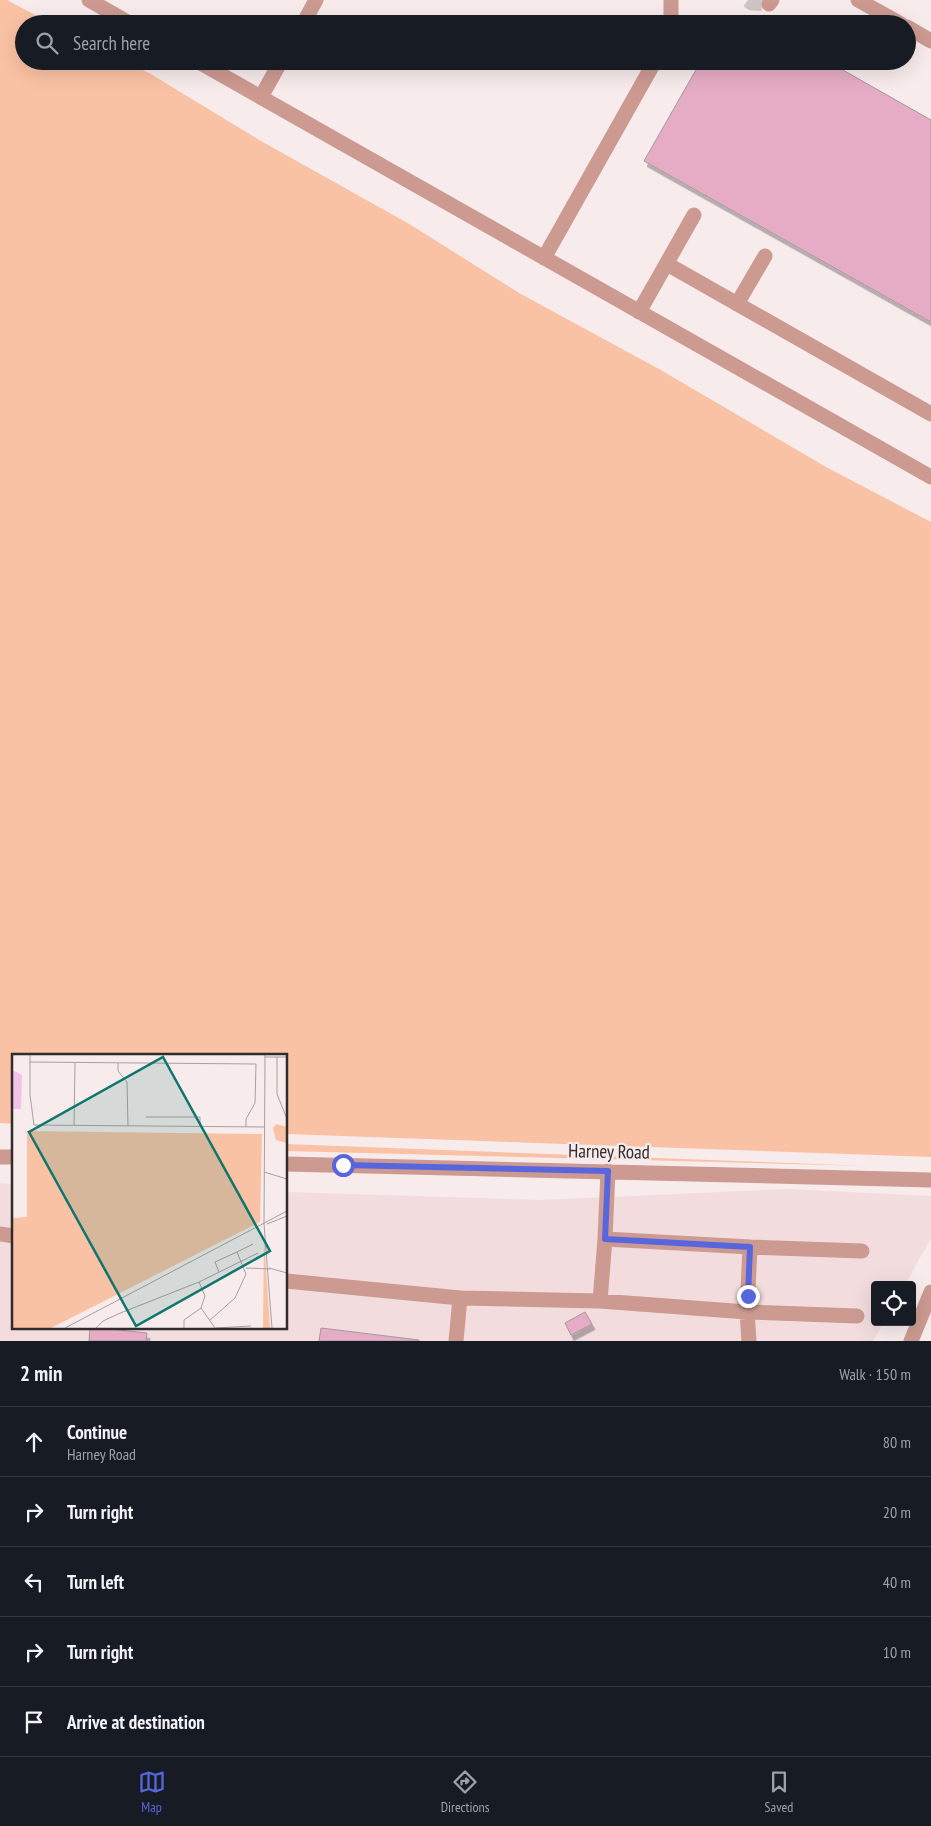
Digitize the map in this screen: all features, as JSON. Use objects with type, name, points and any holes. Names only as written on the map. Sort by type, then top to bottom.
[{"type":"street","points":[[89,0],[115,15]]},
{"type":"street","points":[[308,15],[316,0]]},
{"type":"street","points":[[671,0],[671,15]]},
{"type":"street","points":[[858,0],[885,15]]},
{"type":"street","points":[[916,33],[931,41]]},
{"type":"street","points":[[213,70],[639,312],[929,472]]},
{"type":"street","points":[[261,98],[276,70]]},
{"type":"street","points":[[544,258],[650,70]]},
{"type":"street","points":[[639,312],[694,215]]},
{"type":"street","points":[[737,304],[765,256]]},
{"type":"street","points":[[667,264],[931,414]]},
{"type":"street","name":"Harney Road","points":[[288,1164],[931,1180]]},
{"type":"street","points":[[600,1301],[608,1171]]},
{"type":"street","points":[[605,1239],[862,1251]]},
{"type":"street","points":[[749,1341],[747,1312],[750,1247]]},
{"type":"street","points":[[288,1281],[460,1298],[600,1301],[747,1312],[857,1316]]},
{"type":"street","points":[[911,1341],[931,1292]]},
{"type":"street","points":[[456,1341],[460,1298]]},
{"type":"shaded area","points":[[0,0],[7,0],[35,15],[15,15],[15,70],[143,70],[149,73],[261,141],[411,225],[519,293],[659,369],[826,467],[931,522],[931,1157],[288,1134],[288,1054],[12,1054],[12,1124],[0,1123]]},
{"type":"shaded area","points":[[288,1144],[869,1166],[288,1151]]},
{"type":"shaded area","points":[[0,1183],[12,1184],[12,1328],[288,1328],[288,1192],[541,1200],[787,1189],[931,1196],[931,1238],[907,1281],[871,1281],[871,1326],[882,1326],[873,1341],[0,1341]]},
{"type":"building","points":[[696,70],[843,70],[931,120],[931,322],[644,161]]},
{"type":"building","points":[[585,1312],[592,1324],[571,1335],[565,1323]]},
{"type":"building","points":[[90,1328],[147,1333],[146,1341],[89,1341]]},
{"type":"building","points":[[321,1328],[419,1340],[419,1341],[319,1341]]},
{"type":"tunnel","points":[[748,0],[752,3],[769,4]]},
{"type":"route","points":[[343,1165],[608,1171],[605,1239],[750,1247],[748,1296]]}]
